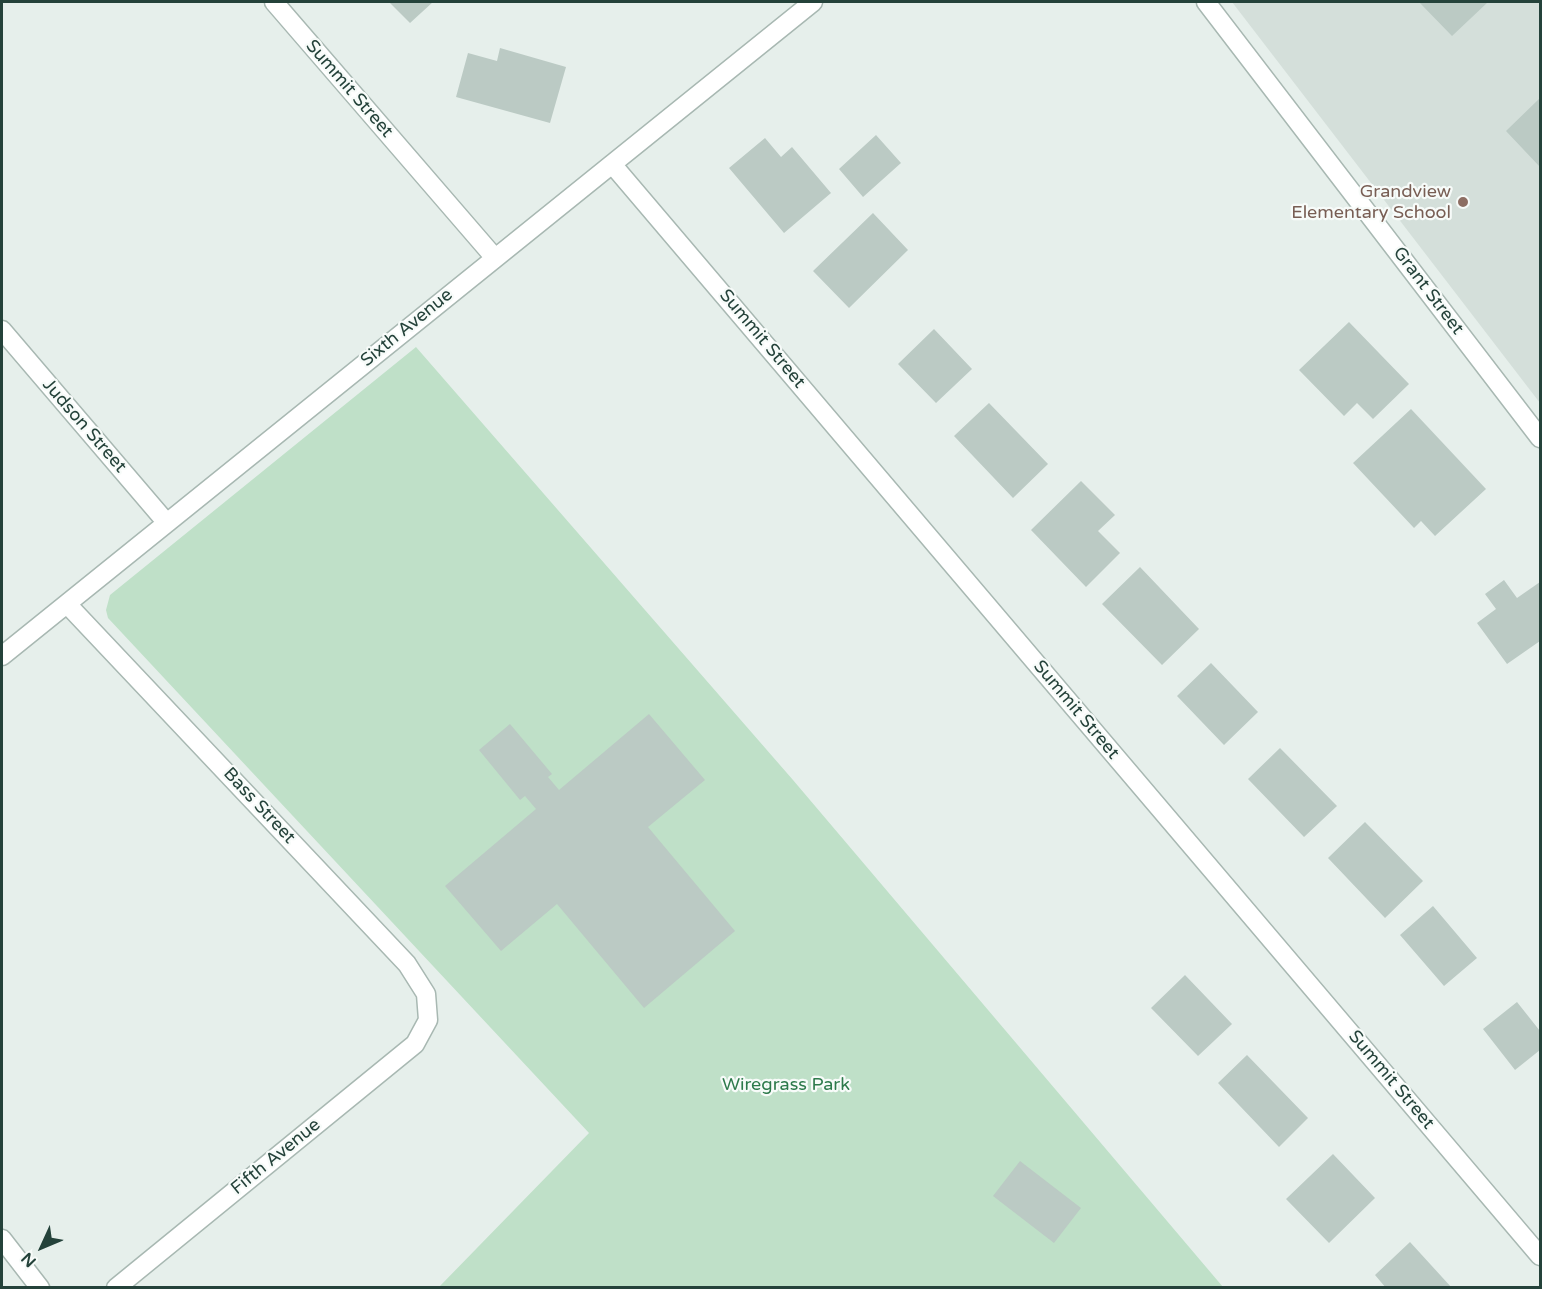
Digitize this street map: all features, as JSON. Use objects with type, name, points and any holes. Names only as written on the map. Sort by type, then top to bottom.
[{"type":"street","name":"Summit Street","points":[[274,2],[495,258]]},
{"type":"street","name":"Sixth Avenue","points":[[2,656],[813,2]]},
{"type":"street","name":"Grant Street","points":[[1206,2],[1540,438]]},
{"type":"street","name":"Summit Street","points":[[612,164],[1540,1256]]},
{"type":"street","name":"Judson Street","points":[[2,330],[166,522]]},
{"type":"street","name":"Bass Street","points":[[67,604],[407,964],[426,994],[428,1020]]},
{"type":"street","name":"Fifth Avenue","points":[[116,1287],[415,1044],[428,1020]]},
{"type":"street","points":[[2,1239],[40,1287]]},
{"type":"shaded area","name":"Grandview Elementary School","points":[[1232,2],[1540,2],[1540,403]]},
{"type":"green space","name":"Wiregrass Park","points":[[416,347],[793,780],[1223,1287],[439,1287],[589,1133],[108,618],[106,610],[110,595]]},
{"type":"building","points":[[389,2],[433,2],[410,23]]},
{"type":"building","points":[[1419,2],[1488,2],[1452,36]]},
{"type":"building","points":[[500,48],[566,67],[550,123],[456,97],[468,53],[497,61]]},
{"type":"building","points":[[1540,98],[1540,167],[1506,131]]},
{"type":"building","points":[[876,135],[901,163],[863,197],[839,169]]},
{"type":"building","points":[[765,138],[781,157],[792,147],[831,193],[784,233],[729,168]]},
{"type":"building","points":[[873,213],[908,250],[849,308],[813,271]]},
{"type":"building","points":[[1349,322],[1409,384],[1373,419],[1357,403],[1344,416],[1299,370]]},
{"type":"building","points":[[934,329],[972,369],[936,403],[898,364]]},
{"type":"building","points":[[989,403],[1048,464],[1013,498],[954,436]]},
{"type":"building","points":[[1411,409],[1486,489],[1435,536],[1421,521],[1414,528],[1353,463]]},
{"type":"building","points":[[1081,481],[1115,515],[1098,531],[1120,553],[1086,587],[1031,530]]},
{"type":"building","points":[[1140,567],[1199,629],[1162,665],[1102,604]]},
{"type":"building","points":[[1504,580],[1517,598],[1540,582],[1540,641],[1507,664],[1477,623],[1496,609],[1485,594]]},
{"type":"building","points":[[1211,663],[1258,712],[1224,745],[1177,696]]},
{"type":"building","points":[[649,714],[705,780],[648,827],[735,931],[644,1008],[557,904],[501,951],[445,886],[536,809],[525,796],[520,800],[479,750],[510,724],[552,774],[548,777],[559,790]]},
{"type":"building","points":[[1280,748],[1337,806],[1304,837],[1248,779]]},
{"type":"building","points":[[1365,822],[1423,881],[1385,918],[1328,858]]},
{"type":"building","points":[[1433,906],[1477,958],[1444,986],[1400,935]]},
{"type":"building","points":[[1185,975],[1232,1024],[1198,1056],[1151,1008]]},
{"type":"building","points":[[1517,1002],[1540,1031],[1540,1050],[1515,1070],[1483,1029]]},
{"type":"building","points":[[1247,1055],[1308,1118],[1279,1147],[1218,1083]]},
{"type":"building","points":[[1333,1154],[1375,1198],[1329,1243],[1286,1199]]},
{"type":"building","points":[[1020,1161],[1081,1208],[1054,1243],[993,1196]]},
{"type":"building","points":[[1410,1242],[1452,1288],[1386,1288],[1375,1275]]},
{"type":"place","name":"Grandview Elementary School","points":[[1463,202]]}]
